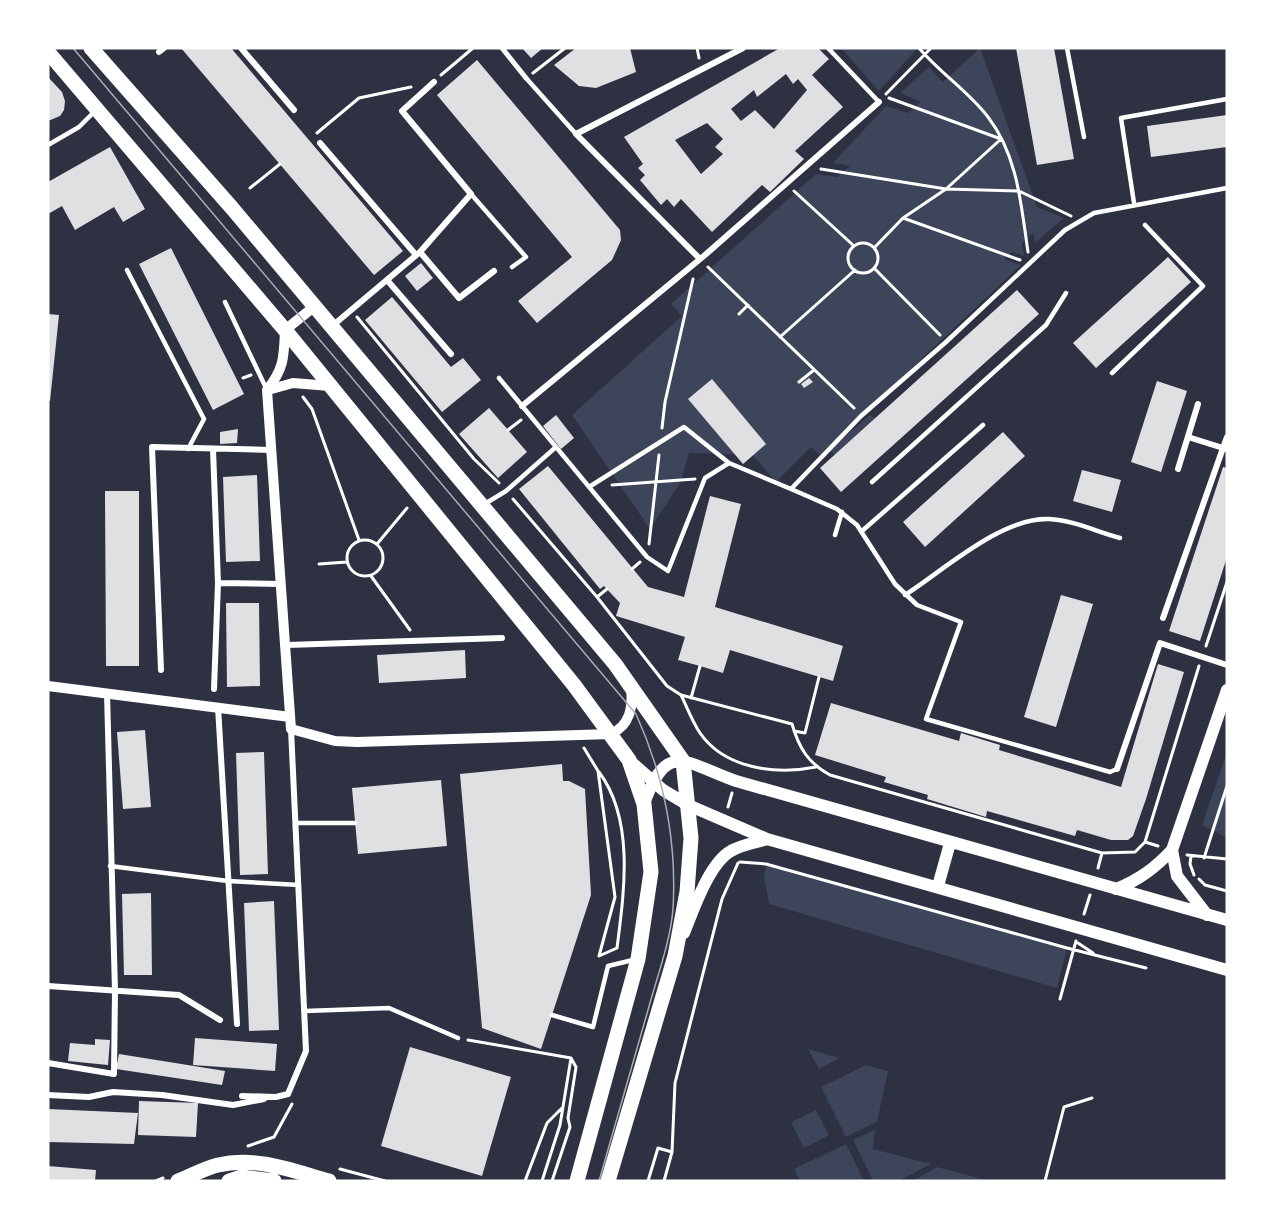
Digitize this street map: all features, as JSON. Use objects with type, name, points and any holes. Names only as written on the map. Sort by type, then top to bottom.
[{"type":"main road","points":[[91,48],[315,306],[630,682],[683,761],[692,864],[675,956]]},
{"type":"main road","points":[[48,52],[285,330],[611,734],[629,760],[652,781],[688,805],[767,839],[1227,969]]},
{"type":"main road","points":[[1116,889],[1134,882],[1154,869],[1172,850],[1227,690]]},
{"type":"main road","points":[[577,1181],[639,958],[651,872],[644,804],[629,760]]},
{"type":"main road","points":[[644,804],[652,781],[658,772],[667,764],[683,761],[736,781],[1227,920]]},
{"type":"main road","points":[[608,1181],[675,956],[696,902],[724,856],[732,850],[767,839]]},
{"type":"main road","points":[[938,886],[950,843]]},
{"type":"main road","points":[[1172,850],[1177,876],[1207,915]]},
{"type":"main road","points":[[614,1156],[614,1181]]},
{"type":"main road","points":[[178,1181],[216,1166],[242,1161],[269,1164],[329,1181]]},
{"type":"main road","points":[[229,1181],[241,1177],[274,1181]]},
{"type":"street","points":[[241,48],[294,110]]},
{"type":"street","points":[[502,48],[526,78]]},
{"type":"street","points":[[703,261],[576,134],[744,48]]},
{"type":"street","points":[[332,327],[418,254],[471,194],[402,111],[434,82]]},
{"type":"street","points":[[522,406],[703,261],[879,102]]},
{"type":"street","points":[[320,143],[459,298],[494,271]]},
{"type":"street","points":[[387,280],[451,354]]},
{"type":"street","points":[[48,1095],[89,1097],[113,1092],[162,1095],[233,1105],[288,1094],[306,1051],[287,645],[267,390],[280,374],[284,356],[285,330],[315,306]]},
{"type":"street","points":[[267,390],[293,383],[330,386]]},
{"type":"street","points":[[1178,469],[1198,404]]},
{"type":"street","points":[[1188,437],[1225,449]]},
{"type":"street","points":[[1163,618],[1225,449],[1227,437]]},
{"type":"street","points":[[161,670],[152,447],[271,450]]},
{"type":"street","points":[[213,449],[218,583],[214,688]]},
{"type":"street","points":[[218,583],[282,584]]},
{"type":"street","points":[[287,645],[502,638]]},
{"type":"street","points":[[1117,769],[1160,644],[1227,665]]},
{"type":"street","points":[[291,729],[335,741],[357,742],[583,733],[611,734],[625,726],[630,714],[630,682]]},
{"type":"street","points":[[48,686],[290,717]]},
{"type":"street","points":[[48,1063],[114,1074],[115,991],[107,693]]},
{"type":"street","points":[[218,707],[237,1024]]},
{"type":"street","points":[[48,986],[179,995],[220,1020]]},
{"type":"street","points":[[242,1096],[276,1097]]},
{"type":"lane","points":[[828,48],[879,102]]},
{"type":"lane","points":[[1067,48],[1084,138]]},
{"type":"lane","points":[[526,78],[576,134]]},
{"type":"lane","points":[[1134,203],[1121,118],[1227,99]]},
{"type":"lane","points":[[48,145],[79,127],[96,110]]},
{"type":"lane","points":[[791,489],[861,416],[946,342],[1065,230],[1094,213],[1134,203],[1227,188]]},
{"type":"lane","points":[[471,194],[526,256],[512,267]]},
{"type":"lane","points":[[1112,373],[1203,286],[1145,225]]},
{"type":"lane","points":[[127,270],[204,419],[188,449]]},
{"type":"lane","points":[[872,482],[1046,325],[1066,293]]},
{"type":"lane","points":[[225,302],[267,390]]},
{"type":"lane","points":[[499,378],[647,557],[668,571],[705,478],[729,463]]},
{"type":"lane","points":[[862,531],[983,425]]},
{"type":"lane","points":[[589,487],[684,427],[729,463],[842,512],[862,531],[905,595],[917,605],[961,622],[926,719],[1110,772],[1117,769]]},
{"type":"lane","points":[[482,506],[506,490],[556,447]]},
{"type":"lane","points":[[835,535],[842,512]]},
{"type":"lane","points":[[905,595],[1001,530],[1027,520],[1051,519],[1120,538]]},
{"type":"lane","points":[[296,823],[355,823]]},
{"type":"lane","points":[[110,866],[228,881],[299,885]]},
{"type":"lane","points":[[552,1015],[593,1027],[608,966],[639,958]]},
{"type":"lane","points":[[305,1011],[389,1008],[458,1038]]},
{"type":"path","points":[[309,140],[359,98],[434,82],[473,48]]},
{"type":"path","points":[[526,78],[565,48]]},
{"type":"path","points":[[699,55],[701,48]]},
{"type":"path","points":[[903,218],[1030,263],[1015,169],[1001,139],[988,117],[919,48]]},
{"type":"path","points":[[884,96],[1001,139]]},
{"type":"path","points":[[874,248],[903,218],[946,189],[1001,139]]},
{"type":"path","points":[[250,188],[280,164]]},
{"type":"path","points":[[816,168],[946,189],[1019,191],[1081,220]]},
{"type":"path","points":[[791,189],[854,246]]},
{"type":"path","points":[[863,243],[874,248],[878,258],[874,268],[863,272],[855,270],[849,257],[854,246],[863,243]]},
{"type":"path","points":[[703,261],[861,416]]},
{"type":"path","points":[[874,268],[946,342]]},
{"type":"path","points":[[780,337],[855,270]]},
{"type":"path","points":[[647,557],[665,402],[695,273]]},
{"type":"path","points":[[739,314],[748,305]]},
{"type":"path","points":[[352,311],[474,459],[506,490],[597,597],[667,686],[691,698],[792,724],[802,752],[816,767],[830,775],[1102,853],[1135,852],[1145,842],[1227,582]]},
{"type":"path","points":[[799,382],[814,370]]},
{"type":"path","points":[[312,409],[359,540]]},
{"type":"path","points":[[474,459],[478,456]]},
{"type":"path","points":[[589,487],[705,478]]},
{"type":"path","points":[[377,544],[407,508]]},
{"type":"path","points":[[371,576],[380,569],[384,559],[377,544],[372,540],[359,540],[347,551],[347,562],[353,572],[371,576],[416,640]]},
{"type":"path","points":[[320,564],[347,562]]},
{"type":"path","points":[[597,597],[607,589]]},
{"type":"path","points":[[691,698],[700,666]]},
{"type":"path","points":[[794,731],[806,733],[819,677]]},
{"type":"path","points":[[681,694],[700,733],[723,755],[768,770],[787,772],[816,767]]},
{"type":"path","points":[[583,733],[584,749],[610,787],[622,835],[625,884],[617,948],[599,956],[615,897],[598,771]]},
{"type":"path","points":[[1204,858],[1227,786]]},
{"type":"path","points":[[1227,860],[1191,856],[1190,864],[1194,875],[1205,885],[1227,891]]},
{"type":"path","points":[[664,1181],[672,1152],[675,1083],[722,899],[739,862],[766,864],[1146,968]]},
{"type":"path","points":[[458,1038],[570,1059],[576,1067],[568,1118],[570,1127],[552,1181]]},
{"type":"path","points":[[542,1181],[563,1107],[570,1059]]},
{"type":"path","points":[[1045,1181],[1064,1107],[1092,1098]]},
{"type":"path","points":[[525,1181],[547,1124],[563,1107]]},
{"type":"path","points":[[248,1146],[274,1137]]},
{"type":"path","points":[[648,1181],[658,1148],[672,1152]]},
{"type":"shaded area","points":[[841,48],[912,48],[915,51],[879,91]]},
{"type":"shaded area","points":[[980,48],[1037,207],[1064,218],[1035,243],[1033,233],[1022,243],[1024,256],[1012,252],[1004,259],[1021,265],[820,455],[811,447],[776,482],[753,455],[689,453],[680,483],[650,529],[572,415],[682,316],[671,304],[816,174],[837,177],[850,166],[833,163],[886,106],[908,113],[921,102],[900,93],[929,67],[943,82]]},
{"type":"shaded area","points":[[870,415],[884,424],[844,462],[829,450]]},
{"type":"shaded area","points":[[1227,752],[1227,838],[1202,825]]},
{"type":"shaded area","points":[[766,864],[1067,948],[1057,988],[769,904],[764,877]]},
{"type":"shaded area","points":[[808,1049],[840,1058],[819,1069]]},
{"type":"shaded area","points":[[866,1065],[888,1071],[877,1122],[846,1137],[821,1087]]},
{"type":"shaded area","points":[[816,1110],[829,1135],[804,1148],[791,1122]]},
{"type":"shaded area","points":[[875,1130],[873,1149],[931,1164],[898,1181],[873,1181],[853,1140]]},
{"type":"shaded area","points":[[846,1144],[864,1181],[800,1181],[794,1169]]},
{"type":"shaded area","points":[[937,1167],[989,1181],[912,1181]]},
{"type":"building","points":[[181,48],[231,48],[403,251],[374,275]]},
{"type":"building","points":[[522,48],[543,48],[531,58]]},
{"type":"building","points":[[576,48],[630,48],[636,72],[596,88],[579,86],[554,65]]},
{"type":"building","points":[[780,48],[818,48],[829,59],[812,75],[843,107],[795,151],[804,159],[770,192],[762,185],[712,232],[681,199],[674,207],[667,199],[661,205],[640,180],[645,175],[638,168],[643,164],[624,137]],"holes":[[[786,74],[793,84],[798,79],[807,90],[774,129],[755,110],[741,121],[731,109],[754,90],[757,97]],[[707,123],[723,139],[715,147],[723,154],[701,174],[675,140]]]},
{"type":"building","points":[[1016,48],[1054,48],[1074,159],[1037,165]]},
{"type":"building","points":[[477,60],[620,230],[621,240],[612,260],[537,323],[518,301],[572,257],[437,95]]},
{"type":"building","points":[[48,77],[62,92],[65,101],[64,110],[60,116],[48,121]]},
{"type":"building","points":[[1227,115],[1227,147],[1151,157],[1147,126]]},
{"type":"building","points":[[110,147],[145,209],[123,222],[114,207],[75,230],[62,206],[48,214],[48,182]]},
{"type":"building","points":[[171,248],[244,394],[213,410],[139,264]]},
{"type":"building","points":[[1168,257],[1191,282],[1096,368],[1073,343]]},
{"type":"building","points":[[421,263],[433,278],[417,291],[405,276]]},
{"type":"building","points":[[1017,290],[1039,314],[841,492],[820,468]]},
{"type":"building","points":[[392,297],[451,367],[463,358],[481,380],[442,412],[365,320]]},
{"type":"building","points":[[48,314],[59,315],[50,401],[48,401]]},
{"type":"building","points":[[809,378],[813,382],[804,388],[801,384]]},
{"type":"building","points":[[712,379],[766,444],[743,464],[688,399]]},
{"type":"building","points":[[1157,381],[1187,391],[1161,472],[1131,462]]},
{"type":"building","points":[[489,408],[527,452],[498,478],[459,434]]},
{"type":"building","points":[[556,415],[574,438],[561,449],[543,426]]},
{"type":"building","points":[[238,429],[237,443],[220,444],[220,432]]},
{"type":"building","points":[[1003,432],[1025,456],[925,547],[903,522]]},
{"type":"building","points":[[548,466],[648,587],[684,597],[710,496],[741,504],[715,607],[843,646],[833,681],[730,650],[723,673],[678,660],[685,637],[616,616],[620,603],[604,586],[600,589],[519,489]]},
{"type":"building","points":[[1223,467],[1227,468],[1227,557],[1200,641],[1169,631]]},
{"type":"building","points":[[1082,470],[1121,480],[1112,512],[1073,501]]},
{"type":"building","points":[[257,475],[260,561],[226,562],[223,477]]},
{"type":"building","points":[[105,491],[139,491],[139,666],[106,666]]},
{"type":"building","points":[[1061,595],[1093,604],[1056,727],[1024,717]]},
{"type":"building","points":[[226,603],[259,603],[260,686],[227,687]]},
{"type":"building","points":[[465,650],[466,678],[379,683],[377,655]]},
{"type":"building","points":[[1158,664],[1184,672],[1146,799],[1133,836],[1128,840],[1111,840],[1077,830],[1075,836],[987,811],[986,817],[927,799],[928,795],[884,782],[886,777],[815,755],[831,703],[959,741],[961,733],[1000,745],[999,750],[1121,787]]},
{"type":"building","points":[[145,730],[151,807],[123,809],[117,732]]},
{"type":"building","points":[[264,752],[268,874],[240,875],[236,753]]},
{"type":"building","points":[[562,764],[563,781],[569,781],[585,789],[591,895],[541,1049],[482,1028],[460,774]]},
{"type":"building","points":[[441,780],[447,846],[358,854],[352,788]]},
{"type":"building","points":[[151,893],[152,975],[124,975],[122,894]]},
{"type":"building","points":[[274,901],[279,1030],[249,1031],[244,903]]},
{"type":"building","points":[[195,1038],[277,1044],[275,1071],[193,1065]]},
{"type":"building","points":[[95,1039],[110,1040],[108,1065],[68,1061],[70,1043],[95,1045]]},
{"type":"building","points":[[410,1047],[511,1077],[482,1176],[381,1146]]},
{"type":"building","points":[[119,1054],[225,1071],[222,1085],[116,1069]]},
{"type":"building","points":[[139,1101],[198,1103],[196,1137],[138,1135]]},
{"type":"building","points":[[48,1109],[138,1113],[134,1144],[48,1142]]},
{"type":"building","points":[[48,1166],[96,1170],[95,1181],[48,1181]]},
{"type":"tram line","points":[[73,48],[636,714],[654,761],[666,809],[673,859],[673,909],[663,960],[599,1181]]}]
